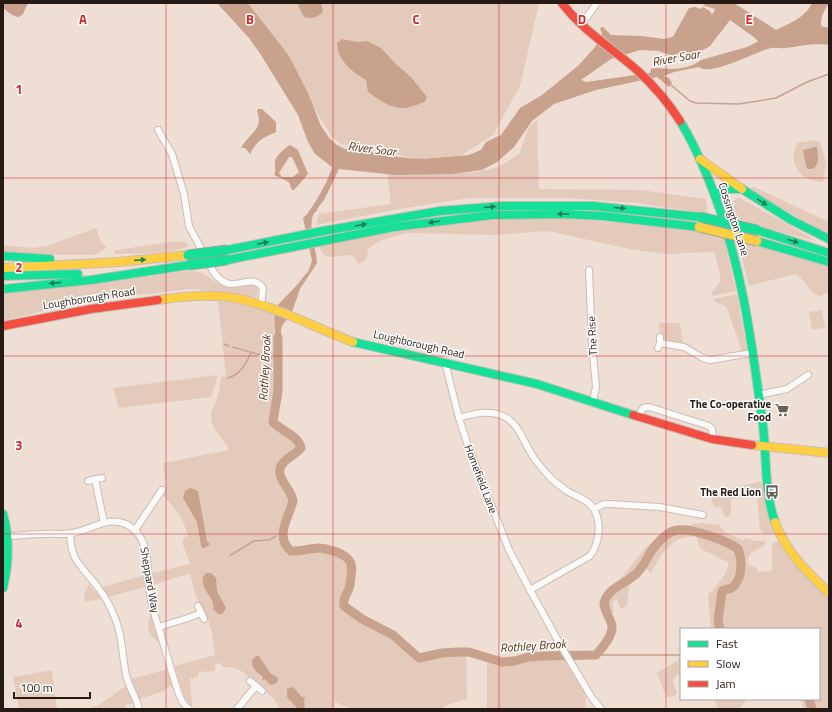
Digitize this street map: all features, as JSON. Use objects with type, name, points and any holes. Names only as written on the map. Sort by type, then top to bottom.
[{"type":"main road","name":"Cossington Lane","points":[[562,3],[569,13],[581,25],[651,83],[672,109],[700,159],[715,196],[734,256],[744,298],[765,445],[769,502],[777,530],[798,562],[829,592]]},
{"type":"main road","points":[[700,159],[742,189],[791,220],[829,239]]},
{"type":"main road","points":[[715,196],[729,188],[742,189]]},
{"type":"main road","points":[[3,268],[68,265],[188,255],[227,255],[298,246],[324,236],[440,211],[502,206],[593,206],[700,217],[757,230],[829,253]]},
{"type":"main road","points":[[3,289],[91,280],[189,265],[298,236],[324,236],[492,215],[564,214],[603,216],[699,227],[757,241],[829,262]]},
{"type":"main road","points":[[3,256],[41,259],[122,261]]},
{"type":"main road","points":[[3,276],[135,273]]},
{"type":"main road","name":"Loughborough Road","points":[[3,326],[86,309],[196,296],[225,297],[265,307],[354,342],[536,384],[593,401],[638,417],[713,439],[747,445],[765,445],[829,453]]},
{"type":"main road","points":[[3,514],[8,536],[8,562],[3,588]]},
{"type":"street","points":[[581,25],[597,3]]},
{"type":"street","points":[[158,130],[172,154],[184,194],[189,226],[213,271],[224,283],[236,285],[251,280],[260,284],[263,288],[265,307]]},
{"type":"street","name":"The Rise","points":[[589,269],[592,344],[596,387],[593,401]]},
{"type":"street","points":[[659,342],[684,347],[702,358],[710,360],[752,353]]},
{"type":"street","name":"Homefield Lane","points":[[445,362],[460,418],[477,470],[509,550],[561,646],[592,698],[601,709]]},
{"type":"street","points":[[758,395],[787,389],[808,375]]},
{"type":"street","points":[[460,418],[473,413],[486,412],[507,418],[518,429],[530,453],[548,475],[561,487],[584,500],[594,510],[597,520],[598,538],[594,551],[590,556],[530,590]]},
{"type":"street","points":[[88,481],[102,478]]},
{"type":"street","points":[[95,480],[104,523]]},
{"type":"street","points":[[8,536],[70,534],[104,523],[113,522],[121,523],[135,530],[162,490]]},
{"type":"street","points":[[157,496],[163,500]]},
{"type":"street","points":[[594,510],[604,504],[610,504],[660,507],[703,515]]},
{"type":"street","points":[[694,513],[695,506]]},
{"type":"street","name":"Sheppard Way","points":[[135,530],[143,542],[146,551],[150,594],[180,697],[185,706],[189,709]]},
{"type":"street","points":[[70,534],[72,551],[80,566],[99,589],[116,620],[121,638],[128,681],[140,709]]},
{"type":"street","points":[[198,606],[204,619]]},
{"type":"street","points":[[159,627],[184,620],[201,613]]},
{"type":"street","points":[[250,682],[262,691]]},
{"type":"street","points":[[237,709],[256,686]]},
{"type":"shaded area","points":[[3,3],[28,3],[23,14],[19,17],[12,15],[3,8]]},
{"type":"shaded area","points":[[217,3],[248,3],[289,56],[308,93],[321,126],[330,139],[337,145],[345,149],[424,159],[469,155],[481,150],[486,142],[501,135],[520,108],[542,95],[579,65],[595,47],[602,34],[600,28],[603,27],[611,35],[642,36],[664,39],[674,35],[689,8],[695,7],[701,9],[703,7],[710,11],[712,15],[715,9],[705,6],[702,3],[734,3],[776,30],[805,13],[812,3],[829,3],[823,14],[821,26],[829,28],[829,45],[823,44],[771,48],[713,69],[699,67],[674,72],[664,76],[669,78],[672,83],[669,87],[657,77],[596,90],[554,104],[532,121],[514,147],[497,162],[482,170],[452,174],[396,175],[339,169],[324,200],[312,219],[312,234],[317,263],[300,289],[291,315],[283,324],[281,329],[281,348],[276,349],[274,318],[276,307],[309,270],[312,261],[303,218],[320,194],[332,167],[315,154],[308,142],[298,115],[249,38]],"holes":[[[730,20],[758,41],[747,47],[701,60],[687,67],[675,69],[654,68],[651,69],[650,73],[586,82],[581,80],[611,59],[640,50],[659,51],[675,57],[685,58],[698,53],[710,46]]]},
{"type":"shaded area","points":[[249,3],[539,3],[520,86],[493,135],[446,165],[341,144],[332,137]]},
{"type":"shaded area","points":[[297,3],[321,3],[323,11],[315,17],[304,17]]},
{"type":"shaded area","points":[[342,39],[357,42],[367,41],[381,48],[411,77],[427,97],[425,102],[398,108],[384,103],[368,92],[366,80],[346,65],[342,60],[337,43]]},
{"type":"shaded area","points":[[258,109],[262,109],[276,122],[276,132],[261,140],[250,154],[245,148],[241,148],[255,131],[259,123]]},
{"type":"shaded area","points":[[537,120],[539,189],[640,190],[706,199],[708,214],[638,203],[566,198],[468,198],[316,225],[319,214],[391,204],[387,174],[448,174],[477,172],[499,167],[519,154],[529,127]]},
{"type":"shaded area","points":[[815,140],[820,142],[826,163],[823,182],[815,181],[802,175],[795,164],[794,151],[797,143]]},
{"type":"shaded area","points":[[290,145],[298,150],[308,174],[294,190],[292,190],[289,182],[274,175],[275,160],[281,152]],"holes":[[[289,157],[292,157],[299,172],[293,177],[282,177],[279,173]]]},
{"type":"shaded area","points":[[817,147],[818,162],[815,167],[808,169],[803,150]]},
{"type":"shaded area","points":[[754,187],[829,222],[829,235],[747,189]]},
{"type":"shaded area","points":[[738,197],[817,241],[738,222],[729,205]]},
{"type":"shaded area","points":[[541,217],[676,227],[724,238],[736,291],[713,296],[712,292],[721,281],[715,252],[665,254],[629,249],[544,231],[496,235],[407,233],[376,243],[368,249],[366,259],[358,264],[355,258],[350,255],[333,257],[327,256],[322,253],[319,246],[422,225]]},
{"type":"shaded area","points":[[96,228],[101,242],[107,247],[97,254],[46,255],[3,251],[3,245],[32,248],[47,246]]},
{"type":"shaded area","points":[[740,239],[829,265],[829,292],[820,296],[815,295],[800,277],[795,274],[749,286],[738,242]]},
{"type":"shaded area","points":[[178,241],[184,242],[189,246],[171,251],[114,254],[116,250]]},
{"type":"shaded area","points":[[190,271],[202,273],[217,283],[227,287],[254,286],[258,288],[257,296],[253,298],[230,293],[191,289],[121,297],[51,309],[3,321],[3,293]]},
{"type":"shaded area","points":[[737,294],[747,350],[742,351],[726,306],[714,301],[714,299]]},
{"type":"shaded area","points":[[218,301],[240,303],[273,313],[275,348],[277,350],[277,387],[271,421],[272,425],[285,433],[301,448],[284,462],[280,473],[282,481],[290,491],[293,499],[284,530],[285,539],[290,550],[297,551],[320,548],[341,554],[348,558],[352,565],[352,575],[345,597],[344,606],[359,617],[395,637],[419,658],[443,653],[466,652],[467,699],[449,704],[441,709],[352,709],[335,702],[334,709],[280,709],[274,699],[265,691],[266,689],[251,677],[250,678],[238,669],[223,667],[220,663],[215,664],[216,668],[214,671],[199,672],[197,678],[190,678],[192,706],[184,697],[175,666],[215,655],[212,633],[209,622],[195,594],[190,573],[153,585],[153,573],[190,564],[182,542],[185,537],[188,536],[184,523],[179,514],[164,496],[166,487],[163,463],[229,450],[213,426],[211,417],[212,410],[219,394],[221,377],[226,376]]},
{"type":"shaded area","points":[[822,310],[825,328],[812,330],[809,312]]},
{"type":"shaded area","points":[[659,323],[680,323],[683,344],[664,340],[663,334],[660,333]]},
{"type":"shaded area","points":[[218,375],[211,397],[119,408],[113,388]]},
{"type":"shaded area","points":[[761,481],[774,532],[772,534],[765,534],[760,530],[757,497],[731,499],[731,513],[729,517],[725,517],[720,506],[714,507],[710,494]]},
{"type":"shaded area","points":[[190,488],[198,491],[207,541],[210,544],[205,548],[202,548],[201,545],[197,522],[183,498],[185,491]]},
{"type":"shaded area","points":[[702,523],[719,525],[726,533],[743,540],[746,538],[755,541],[765,541],[764,546],[752,552],[747,561],[749,565],[756,568],[759,572],[772,571],[772,544],[778,541],[795,564],[829,597],[829,709],[804,709],[800,700],[820,700],[820,628],[711,628],[708,595],[718,584],[728,568],[729,563],[701,549],[696,537],[688,537],[674,542],[663,553],[651,573],[646,569],[635,575],[630,584],[627,606],[621,609],[616,598],[612,604],[614,612],[603,616],[598,602],[613,589],[646,547],[667,533],[693,524]]},
{"type":"shaded area","points":[[206,573],[211,573],[216,578],[217,591],[226,608],[222,614],[218,614],[214,610],[213,611],[213,602],[203,582],[203,577]]},
{"type":"shaded area","points":[[145,575],[146,587],[108,597],[102,587]]},
{"type":"shaded area","points":[[89,584],[101,599],[84,602],[85,592]]},
{"type":"shaded area","points":[[151,615],[160,642],[152,637],[149,631],[148,623]]},
{"type":"shaded area","points":[[256,656],[259,656],[270,673],[278,678],[278,681],[275,684],[270,685],[265,679],[263,680],[263,677],[253,668],[252,660]]},
{"type":"shaded area","points":[[680,656],[680,674],[676,675],[673,682],[677,692],[675,696],[668,697],[665,694],[657,673],[677,661]]},
{"type":"shaded area","points":[[543,657],[566,658],[586,691],[585,709],[487,709],[487,659],[509,663]]},
{"type":"shaded area","points":[[168,669],[173,686],[140,699],[131,679]]},
{"type":"shaded area","points":[[52,670],[57,709],[19,709],[13,677]]},
{"type":"shaded area","points":[[126,686],[134,703],[125,705],[125,708],[122,709],[92,709],[94,706],[96,707]]},
{"type":"shaded area","points":[[291,687],[294,688],[302,697],[305,697],[305,709],[298,709],[287,697],[287,689]]},
{"type":"shaded area","points":[[714,700],[747,700],[738,709],[718,709]]},
{"type":"waterway","points":[[671,85],[690,101],[696,103],[739,104],[776,98],[807,82],[829,74]]},
{"type":"waterway","name":"Rothley Brook","points":[[278,337],[278,391],[273,422],[297,440],[301,448],[285,461],[280,468],[281,478],[292,496],[293,501],[283,533],[286,545],[291,551],[321,548],[334,551],[346,557],[352,568],[349,588],[344,600],[344,606],[362,619],[393,635],[419,658],[442,653],[469,652],[502,662],[514,661],[529,657],[596,655],[607,642],[612,630],[604,603],[607,596],[615,588],[637,573],[662,538],[677,530],[691,531],[708,535],[738,549],[741,563],[739,578],[733,587],[722,591],[718,621],[720,628]]},
{"type":"waterway","points":[[224,344],[229,346]]},
{"type":"waterway","points":[[233,347],[271,358]]},
{"type":"waterway","points":[[228,378],[236,374],[245,365],[251,353]]},
{"type":"waterway","name":"Rothley Brook","points":[[280,534],[283,531]]},
{"type":"waterway","points":[[231,555],[254,541],[269,540],[276,536]]},
{"type":"waterway","name":"Rothley Brook","points":[[596,655],[680,655]]},
{"type":"waterway","name":"Rothley Brook","points":[[809,700],[812,709]]},
{"type":"traffic: fast","points":[[680,121],[708,178],[729,238],[737,269],[744,300],[754,363],[763,426],[767,486],[771,510],[775,522]]},
{"type":"traffic: fast","points":[[715,196],[720,192],[729,189],[742,189],[791,220],[829,239]]},
{"type":"traffic: fast","points":[[227,250],[323,231],[440,211],[502,206],[593,206],[700,217]]},
{"type":"traffic: fast","points":[[227,260],[394,227],[492,215],[564,214],[603,216],[699,227]]},
{"type":"traffic: fast","points":[[700,217],[757,230]]},
{"type":"traffic: fast","points":[[757,230],[829,253]]},
{"type":"traffic: fast","points":[[757,241],[829,262]]},
{"type":"traffic: fast","points":[[188,255],[227,250]]},
{"type":"traffic: fast","points":[[3,256],[50,259]]},
{"type":"traffic: fast","points":[[189,265],[227,260]]},
{"type":"traffic: fast","points":[[3,289],[91,280],[189,265]]},
{"type":"traffic: fast","points":[[3,276],[78,274]]},
{"type":"traffic: fast","points":[[353,342],[537,384],[633,415]]},
{"type":"traffic: fast","points":[[3,514],[8,542],[7,569],[3,588]]},
{"type":"traffic: slow","points":[[700,159],[742,189]]},
{"type":"traffic: slow","points":[[699,227],[757,241]]},
{"type":"traffic: slow","points":[[3,268],[119,262],[188,255]]},
{"type":"traffic: slow","points":[[158,300],[190,296],[223,296],[244,300],[285,314],[353,342]]},
{"type":"traffic: slow","points":[[752,445],[829,453]]},
{"type":"traffic: slow","points":[[775,522],[791,552],[805,569],[829,593]]},
{"type":"traffic: jam","points":[[562,3],[588,31],[638,71],[666,101],[680,121]]},
{"type":"traffic: jam","points":[[3,326],[91,309],[158,300]]},
{"type":"traffic: jam","points":[[633,415],[712,439],[752,445]]},
{"type":"place","name":"The Co-operative Food","points":[[782,410]]},
{"type":"place","name":"The Red Lion","points":[[772,492]]},
{"type":"water label","name":"River Soar","points":[[676,58]]},
{"type":"water label","name":"River Soar","points":[[372,149]]}]
